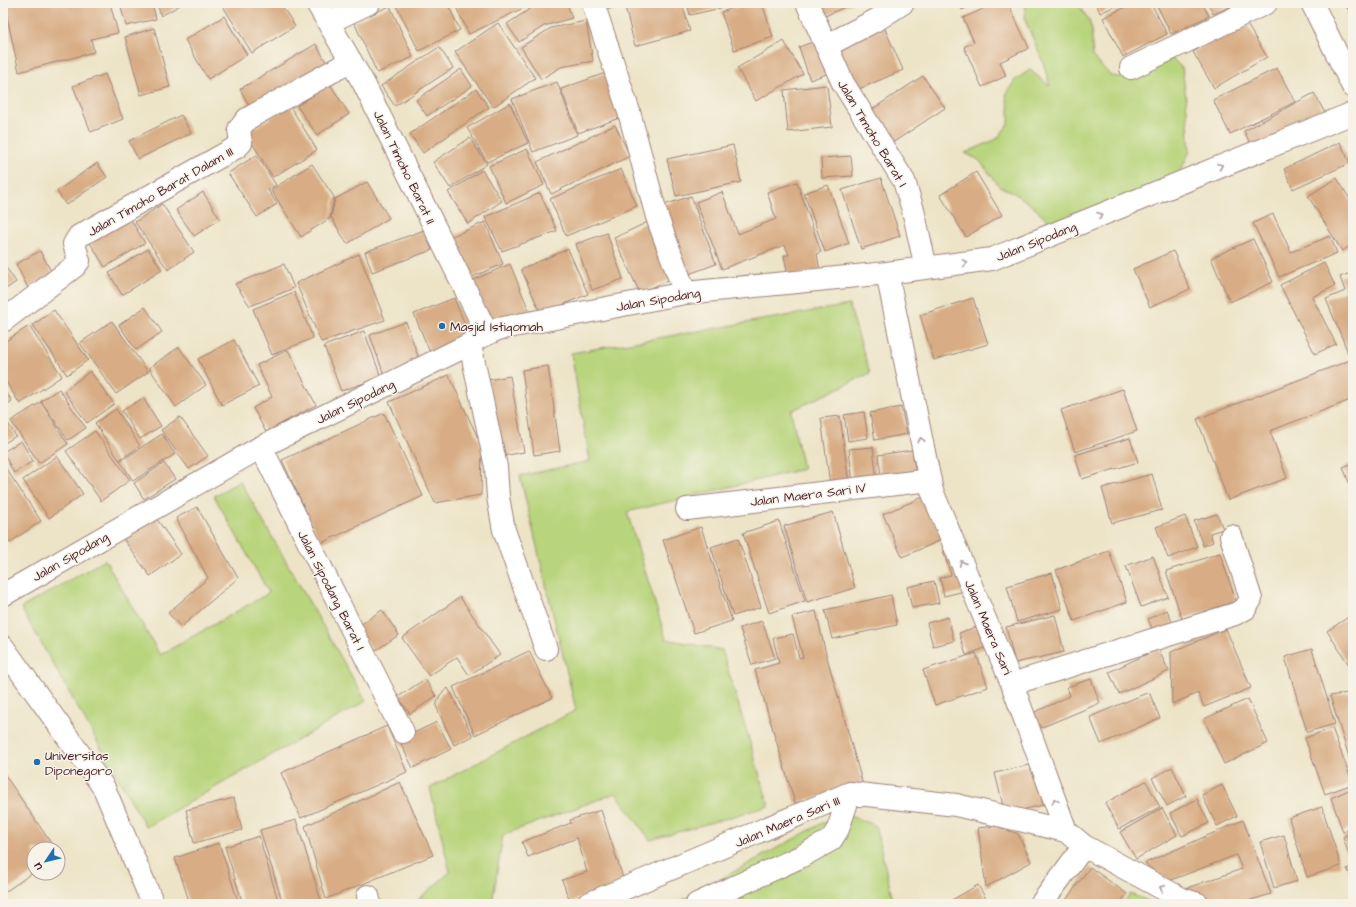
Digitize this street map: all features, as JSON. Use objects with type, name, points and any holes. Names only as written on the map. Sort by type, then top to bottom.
[{"type":"street","name":"Jalan Timoho Barat II","points":[[317,3],[351,61],[479,339],[496,467],[498,497],[504,530],[546,650]]},
{"type":"street","points":[[329,22],[369,3]]},
{"type":"street","points":[[593,3],[629,112],[657,217],[685,293]]},
{"type":"street","name":"Jalan Timoho Barat I","points":[[807,3],[843,84],[904,181],[914,210],[926,268]]},
{"type":"street","points":[[826,46],[878,19],[903,3]]},
{"type":"street","points":[[1131,68],[1266,3]]},
{"type":"street","points":[[1312,3],[1352,89]]},
{"type":"street","name":"Jalan Timoho Barat Dalam III","points":[[3,321],[76,266],[79,261],[74,244],[79,236],[237,147],[241,143],[239,129],[247,119],[351,61]]},
{"type":"street","name":"Jalan Sipodang","points":[[3,595],[261,447],[479,339],[498,328],[685,293],[887,273],[992,259],[1353,113]]},
{"type":"street","name":"Jalan Maera Sari","points":[[887,273],[932,491],[1012,684],[1066,831]]},
{"type":"street","name":"Jalan Sipodang Barat I","points":[[261,447],[403,732]]},
{"type":"street","name":"Jalan Maera Sari IV","points":[[687,509],[930,480]]},
{"type":"street","points":[[1012,684],[1235,614],[1246,609],[1251,599],[1231,536]]},
{"type":"street","points":[[3,647],[104,788],[153,904]]},
{"type":"street","points":[[697,904],[800,857],[831,840],[838,829],[850,793]]},
{"type":"street","name":"Jalan Maera Sari III","points":[[588,904],[850,793],[956,805],[1066,831]]},
{"type":"street","points":[[1066,831],[1084,846],[1187,902]]},
{"type":"street","points":[[1041,904],[1084,846]]},
{"type":"green space","points":[[1026,3],[1077,3],[1089,20],[1092,30],[1093,57],[1111,76],[1120,77],[1154,70],[1172,58],[1182,68],[1190,151],[1176,180],[1068,224],[1049,221],[1030,204],[1011,191],[1000,187],[979,160],[965,153],[997,139],[1009,123],[1009,109],[1006,95],[1015,80],[1030,70],[1050,86],[1043,62],[1025,20]]},
{"type":"green space","points":[[849,305],[870,373],[791,411],[803,469],[627,512],[666,639],[722,650],[769,806],[650,840],[616,793],[503,835],[492,904],[413,904],[450,872],[430,788],[576,710],[520,476],[590,461],[571,353]]},
{"type":"green space","points":[[240,481],[366,701],[146,827],[21,608],[105,560],[160,655],[269,593],[214,496]]},
{"type":"green space","points":[[841,813],[875,825],[894,904],[675,904]]},
{"type":"green space","points":[[1130,894],[1157,904],[1123,904]]},
{"type":"building","points":[[4,3],[110,3],[118,33],[91,39],[94,52],[19,72]]},
{"type":"building","points":[[120,3],[152,3],[156,19],[126,26]]},
{"type":"building","points":[[157,3],[181,3],[182,4],[161,16]]},
{"type":"building","points":[[221,3],[280,3],[295,26],[252,53]]},
{"type":"building","points":[[405,3],[447,3],[460,30],[419,51],[397,7]]},
{"type":"building","points":[[454,3],[534,3],[469,34]]},
{"type":"building","points":[[544,3],[567,3],[572,18],[544,26],[519,42],[507,24],[536,5]]},
{"type":"building","points":[[599,3],[625,3],[602,12]]},
{"type":"building","points":[[641,3],[682,3],[690,31],[635,46],[625,7]]},
{"type":"building","points":[[687,3],[720,3],[721,8],[690,15]]},
{"type":"building","points":[[749,3],[762,3],[773,37],[734,50],[721,12]]},
{"type":"building","points":[[816,3],[853,3],[823,17]]},
{"type":"building","points":[[959,3],[976,3],[962,10]]},
{"type":"building","points":[[996,3],[1008,3],[1029,48],[1000,62],[1006,76],[982,87],[964,47],[974,42],[963,18]]},
{"type":"building","points":[[1096,3],[1122,3],[1100,13]]},
{"type":"building","points":[[1134,3],[1151,3],[1167,34],[1123,57],[1103,18]]},
{"type":"building","points":[[1156,3],[1202,3],[1209,16],[1171,34]]},
{"type":"building","points":[[1208,3],[1238,3],[1213,14]]},
{"type":"building","points":[[1345,3],[1353,3],[1353,20]]},
{"type":"building","points":[[390,6],[413,57],[377,73],[354,22]]},
{"type":"building","points":[[224,16],[247,55],[208,79],[185,40]]},
{"type":"building","points":[[586,21],[593,61],[561,67],[541,79],[521,47],[551,28]]},
{"type":"building","points":[[1245,21],[1267,57],[1214,88],[1193,52]]},
{"type":"building","points":[[498,23],[535,78],[493,107],[455,52]]},
{"type":"building","points":[[884,27],[903,70],[852,92],[833,48]]},
{"type":"building","points":[[154,28],[170,87],[141,95],[125,37]]},
{"type":"building","points":[[818,40],[829,73],[810,80],[799,47]]},
{"type":"building","points":[[784,41],[803,74],[756,101],[737,68]]},
{"type":"building","points":[[316,44],[329,67],[252,111],[240,89]]},
{"type":"building","points":[[439,47],[453,68],[395,106],[381,86]]},
{"type":"building","points":[[1277,68],[1295,102],[1230,134],[1213,100]]},
{"type":"building","points":[[461,69],[472,86],[427,116],[416,100]]},
{"type":"building","points":[[611,71],[628,115],[578,133],[561,89]]},
{"type":"building","points":[[105,74],[123,119],[91,132],[73,86]]},
{"type":"building","points":[[923,76],[945,108],[886,147],[865,114]]},
{"type":"building","points":[[557,82],[577,135],[533,152],[512,99]]},
{"type":"building","points":[[330,84],[349,114],[317,135],[297,106]]},
{"type":"building","points":[[827,85],[832,127],[788,132],[784,90]]},
{"type":"building","points":[[476,89],[489,107],[423,153],[410,134]]},
{"type":"building","points":[[1314,93],[1325,113],[1254,151],[1244,131]]},
{"type":"building","points":[[510,103],[528,143],[487,162],[467,128]]},
{"type":"building","points":[[290,106],[317,150],[273,177],[246,133]]},
{"type":"building","points":[[181,115],[191,133],[138,159],[129,141]]},
{"type":"building","points":[[615,125],[630,156],[551,194],[537,162]]},
{"type":"building","points":[[470,138],[487,164],[450,188],[433,162]]},
{"type":"building","points":[[1340,142],[1350,163],[1293,189],[1284,169]]},
{"type":"building","points":[[733,145],[741,182],[676,196],[667,159]]},
{"type":"building","points":[[527,149],[544,185],[506,203],[489,166]]},
{"type":"building","points":[[257,155],[276,185],[268,190],[277,204],[257,217],[228,173]]},
{"type":"building","points":[[851,156],[853,176],[822,178],[821,158]]},
{"type":"building","points":[[97,163],[107,177],[66,205],[57,191]]},
{"type":"building","points":[[312,164],[334,197],[330,218],[301,237],[271,190]]},
{"type":"building","points":[[621,169],[637,206],[566,236],[550,199]]},
{"type":"building","points":[[482,170],[502,201],[468,224],[448,192]]},
{"type":"building","points":[[976,172],[1002,215],[966,237],[940,195]]},
{"type":"building","points":[[881,178],[900,236],[861,249],[842,190]]},
{"type":"building","points":[[1337,178],[1353,204],[1353,244],[1342,251],[1308,196]]},
{"type":"building","points":[[367,182],[389,218],[347,244],[331,217],[335,199]]},
{"type":"building","points":[[797,182],[821,252],[817,254],[820,271],[788,276],[784,255],[789,255],[785,245],[722,269],[696,202],[722,192],[738,234],[776,219],[767,192]]},
{"type":"building","points":[[828,185],[849,243],[825,252],[804,193]]},
{"type":"building","points":[[203,192],[220,219],[194,236],[176,210]]},
{"type":"building","points":[[540,193],[557,231],[502,251],[485,217]]},
{"type":"building","points":[[691,196],[716,264],[686,275],[661,206]]},
{"type":"building","points":[[162,204],[194,252],[168,270],[135,222]]},
{"type":"building","points":[[127,213],[145,243],[105,267],[87,238]]},
{"type":"building","points":[[1273,214],[1291,252],[1330,236],[1337,253],[1279,277],[1253,223]]},
{"type":"building","points":[[650,221],[675,277],[640,293],[614,238]]},
{"type":"building","points":[[485,222],[503,264],[465,280],[448,238]]},
{"type":"building","points":[[424,230],[432,250],[372,272],[365,252]]},
{"type":"building","points":[[607,233],[623,279],[592,290],[576,244]]},
{"type":"building","points":[[1253,239],[1273,282],[1230,302],[1211,258]]},
{"type":"building","points":[[148,249],[162,270],[122,295],[109,273]]},
{"type":"building","points":[[568,249],[588,294],[541,314],[521,269]]},
{"type":"building","points":[[40,251],[53,275],[28,288],[16,264]]},
{"type":"building","points":[[1173,251],[1190,289],[1150,307],[1133,269]]},
{"type":"building","points":[[359,254],[385,320],[321,342],[296,283]]},
{"type":"building","points":[[3,263],[16,282],[3,291]]},
{"type":"building","points":[[1324,263],[1335,286],[1312,297],[1336,344],[1315,354],[1280,285]]},
{"type":"building","points":[[284,264],[294,288],[250,306],[235,284]]},
{"type":"building","points":[[510,264],[530,313],[493,329],[473,280]]},
{"type":"building","points":[[1353,272],[1353,353],[1349,355],[1326,299],[1345,291],[1340,277]]},
{"type":"building","points":[[294,292],[313,338],[272,355],[253,309]]},
{"type":"building","name":"Masjid Istiqomah","points":[[454,298],[471,339],[431,355],[414,314]]},
{"type":"building","points":[[973,298],[988,344],[934,360],[920,315]]},
{"type":"building","points":[[145,307],[162,332],[136,350],[119,325]]},
{"type":"building","points":[[54,310],[88,360],[67,375],[33,325]]},
{"type":"building","points":[[112,321],[148,372],[116,394],[80,343]]},
{"type":"building","points":[[406,322],[420,362],[384,375],[370,335]]},
{"type":"building","points":[[29,326],[62,376],[20,404],[3,377],[3,343]]},
{"type":"building","points":[[364,331],[381,377],[341,391],[324,346]]},
{"type":"building","points":[[234,340],[259,386],[222,405],[198,359]]},
{"type":"building","points":[[179,347],[206,385],[176,407],[149,368]]},
{"type":"building","points":[[288,350],[316,405],[266,432],[253,408],[272,397],[257,365]]},
{"type":"building","points":[[1353,359],[1353,399],[1270,431],[1287,478],[1228,500],[1197,419]]},
{"type":"building","points":[[548,366],[560,451],[534,455],[522,370]]},
{"type":"building","points":[[90,371],[114,404],[87,423],[64,391]]},
{"type":"building","points":[[449,375],[482,447],[481,495],[435,503],[389,402]]},
{"type":"building","points":[[510,376],[524,452],[503,456],[488,380]]},
{"type":"building","points":[[3,388],[12,401],[3,407]]},
{"type":"building","points":[[59,389],[86,428],[68,440],[41,401]]},
{"type":"building","points":[[1123,389],[1137,431],[1075,452],[1061,410]]},
{"type":"building","points":[[143,398],[161,426],[140,439],[122,411]]},
{"type":"building","points":[[41,402],[68,444],[39,463],[11,421]]},
{"type":"building","points":[[901,407],[907,434],[875,440],[870,413]]},
{"type":"building","points":[[116,409],[140,446],[119,460],[95,423]]},
{"type":"building","points":[[864,412],[868,438],[848,441],[844,415]]},
{"type":"building","points":[[384,413],[423,496],[321,543],[282,460]]},
{"type":"building","points":[[3,416],[16,436],[3,444]]},
{"type":"building","points":[[840,416],[849,483],[830,485],[821,418]]},
{"type":"building","points":[[180,417],[208,456],[189,469],[161,430]]},
{"type":"building","points":[[95,431],[130,480],[101,501],[66,451]]},
{"type":"building","points":[[162,434],[175,454],[133,481],[120,461]]},
{"type":"building","points":[[1130,438],[1138,462],[1082,479],[1075,455]]},
{"type":"building","points":[[21,441],[33,461],[14,473],[3,452]]},
{"type":"building","points":[[873,447],[877,481],[853,484],[849,449]]},
{"type":"building","points":[[912,450],[916,476],[882,481],[878,455]]},
{"type":"building","points":[[57,456],[83,494],[49,518],[23,480]]},
{"type":"building","points":[[164,463],[175,479],[144,499],[134,483]]},
{"type":"building","points":[[1353,463],[1353,493],[1343,467]]},
{"type":"building","points":[[3,464],[41,521],[9,543],[3,534]]},
{"type":"building","points":[[1152,474],[1162,510],[1112,523],[1102,488]]},
{"type":"building","points":[[928,495],[946,538],[902,557],[883,514]]},
{"type":"building","points":[[197,507],[238,578],[181,627],[168,613],[208,578],[176,518]]},
{"type":"building","points":[[833,512],[855,588],[807,602],[784,526]]},
{"type":"building","points":[[1217,514],[1223,529],[1210,533],[1213,542],[1203,546],[1194,521]]},
{"type":"building","points":[[154,515],[181,554],[150,576],[122,537]]},
{"type":"building","points":[[1185,516],[1197,547],[1168,558],[1156,527]]},
{"type":"building","points":[[779,521],[805,601],[769,613],[743,533]]},
{"type":"building","points":[[701,527],[732,621],[694,633],[663,540]]},
{"type":"building","points":[[738,538],[761,607],[733,616],[711,547]]},
{"type":"building","points":[[953,545],[965,591],[944,596],[940,578],[951,575],[942,548]]},
{"type":"building","points":[[1109,551],[1127,602],[1074,621],[1056,570]]},
{"type":"building","points":[[1220,553],[1236,601],[1182,619],[1166,571]]},
{"type":"building","points":[[1153,556],[1168,597],[1141,607],[1126,566]]},
{"type":"building","points":[[1052,573],[1062,609],[1017,622],[1007,586]]},
{"type":"building","points":[[934,581],[939,603],[912,608],[907,587]]},
{"type":"building","points":[[891,595],[897,625],[832,639],[825,610]]},
{"type":"building","points":[[460,597],[500,655],[469,675],[457,657],[429,676],[402,638]]},
{"type":"building","points":[[382,610],[399,635],[373,652],[357,627]]},
{"type":"building","points":[[1167,610],[1175,629],[1156,637],[1148,619]]},
{"type":"building","points":[[816,611],[826,654],[863,785],[795,803],[755,670],[779,663],[773,638],[793,634],[799,658],[803,657],[792,617]]},
{"type":"building","points":[[1055,615],[1064,652],[1015,663],[1006,627]]},
{"type":"building","points":[[1350,616],[1353,621],[1353,671],[1327,631]]},
{"type":"building","points":[[948,617],[954,641],[933,646],[927,623]]},
{"type":"building","points":[[762,621],[775,658],[752,665],[740,628]]},
{"type":"building","points":[[985,624],[993,645],[966,655],[959,633]]},
{"type":"building","points":[[1226,629],[1251,688],[1204,707],[1198,693],[1172,704],[1171,652]]},
{"type":"building","points":[[1158,649],[1169,671],[1119,694],[1109,672]]},
{"type":"building","points":[[1312,649],[1335,724],[1307,732],[1285,657]]},
{"type":"building","points":[[529,651],[552,698],[475,735],[453,687]]},
{"type":"building","points":[[976,653],[988,687],[935,705],[923,670]]},
{"type":"building","points":[[425,679],[436,696],[410,714],[398,697]]},
{"type":"building","points":[[1091,679],[1100,703],[1040,728],[1033,713],[1070,696],[1067,687]]},
{"type":"building","points":[[448,688],[473,736],[454,745],[436,706],[440,695]]},
{"type":"building","points":[[1149,692],[1160,718],[1101,744],[1090,717]]},
{"type":"building","points":[[1353,692],[1353,770],[1330,696]]},
{"type":"building","points":[[1248,699],[1268,743],[1224,764],[1204,719]]},
{"type":"building","points":[[437,722],[451,749],[413,768],[399,740]]},
{"type":"building","points":[[387,726],[407,772],[301,818],[281,773]]},
{"type":"building","points":[[1332,728],[1353,784],[1325,794],[1305,738]]},
{"type":"building","points":[[1033,764],[1043,805],[1005,814],[995,773]]},
{"type":"building","points":[[1172,767],[1186,796],[1167,806],[1152,778]]},
{"type":"building","points":[[3,772],[50,841],[26,841],[26,878],[5,892],[3,890]]},
{"type":"building","points":[[1146,781],[1160,807],[1119,829],[1105,803]]},
{"type":"building","points":[[400,782],[433,855],[326,899],[305,826]]},
{"type":"building","points":[[1222,785],[1237,816],[1217,826],[1202,795]]},
{"type":"building","points":[[1353,788],[1353,826],[1343,832],[1331,798]]},
{"type":"building","points":[[234,798],[242,830],[194,843],[186,810]]},
{"type":"building","points":[[1197,799],[1209,823],[1182,836],[1170,813]]},
{"type":"building","points":[[1322,807],[1341,866],[1307,877],[1289,818]]},
{"type":"building","points":[[1162,808],[1177,835],[1136,859],[1120,832]]},
{"type":"building","points":[[601,810],[625,884],[570,902],[562,880],[587,872],[577,838],[528,857],[522,842],[571,823],[570,820]]},
{"type":"building","points":[[296,820],[322,904],[283,904],[260,830]]},
{"type":"building","points":[[1243,820],[1271,894],[1238,904],[1213,904],[1184,889],[1242,869],[1236,855],[1166,882],[1145,863]]},
{"type":"building","points":[[996,826],[1018,834],[1031,862],[986,887],[978,828]]},
{"type":"building","points":[[1353,831],[1353,860],[1351,862],[1343,837]]},
{"type":"building","points":[[1284,835],[1297,881],[1274,888],[1260,842]]},
{"type":"building","points":[[259,836],[279,904],[243,904],[225,847]]},
{"type":"building","points":[[219,843],[239,904],[190,904],[175,858]]},
{"type":"building","points":[[1353,865],[1353,879],[1347,869]]},
{"type":"building","points":[[1090,867],[1127,894],[1119,904],[1063,904]]},
{"type":"building","points":[[978,885],[989,904],[945,904]]},
{"type":"place","name":"Masjid Istiqomah","points":[[442,326]]},
{"type":"place","name":"Universitas Diponegoro","points":[[37,762]]}]
